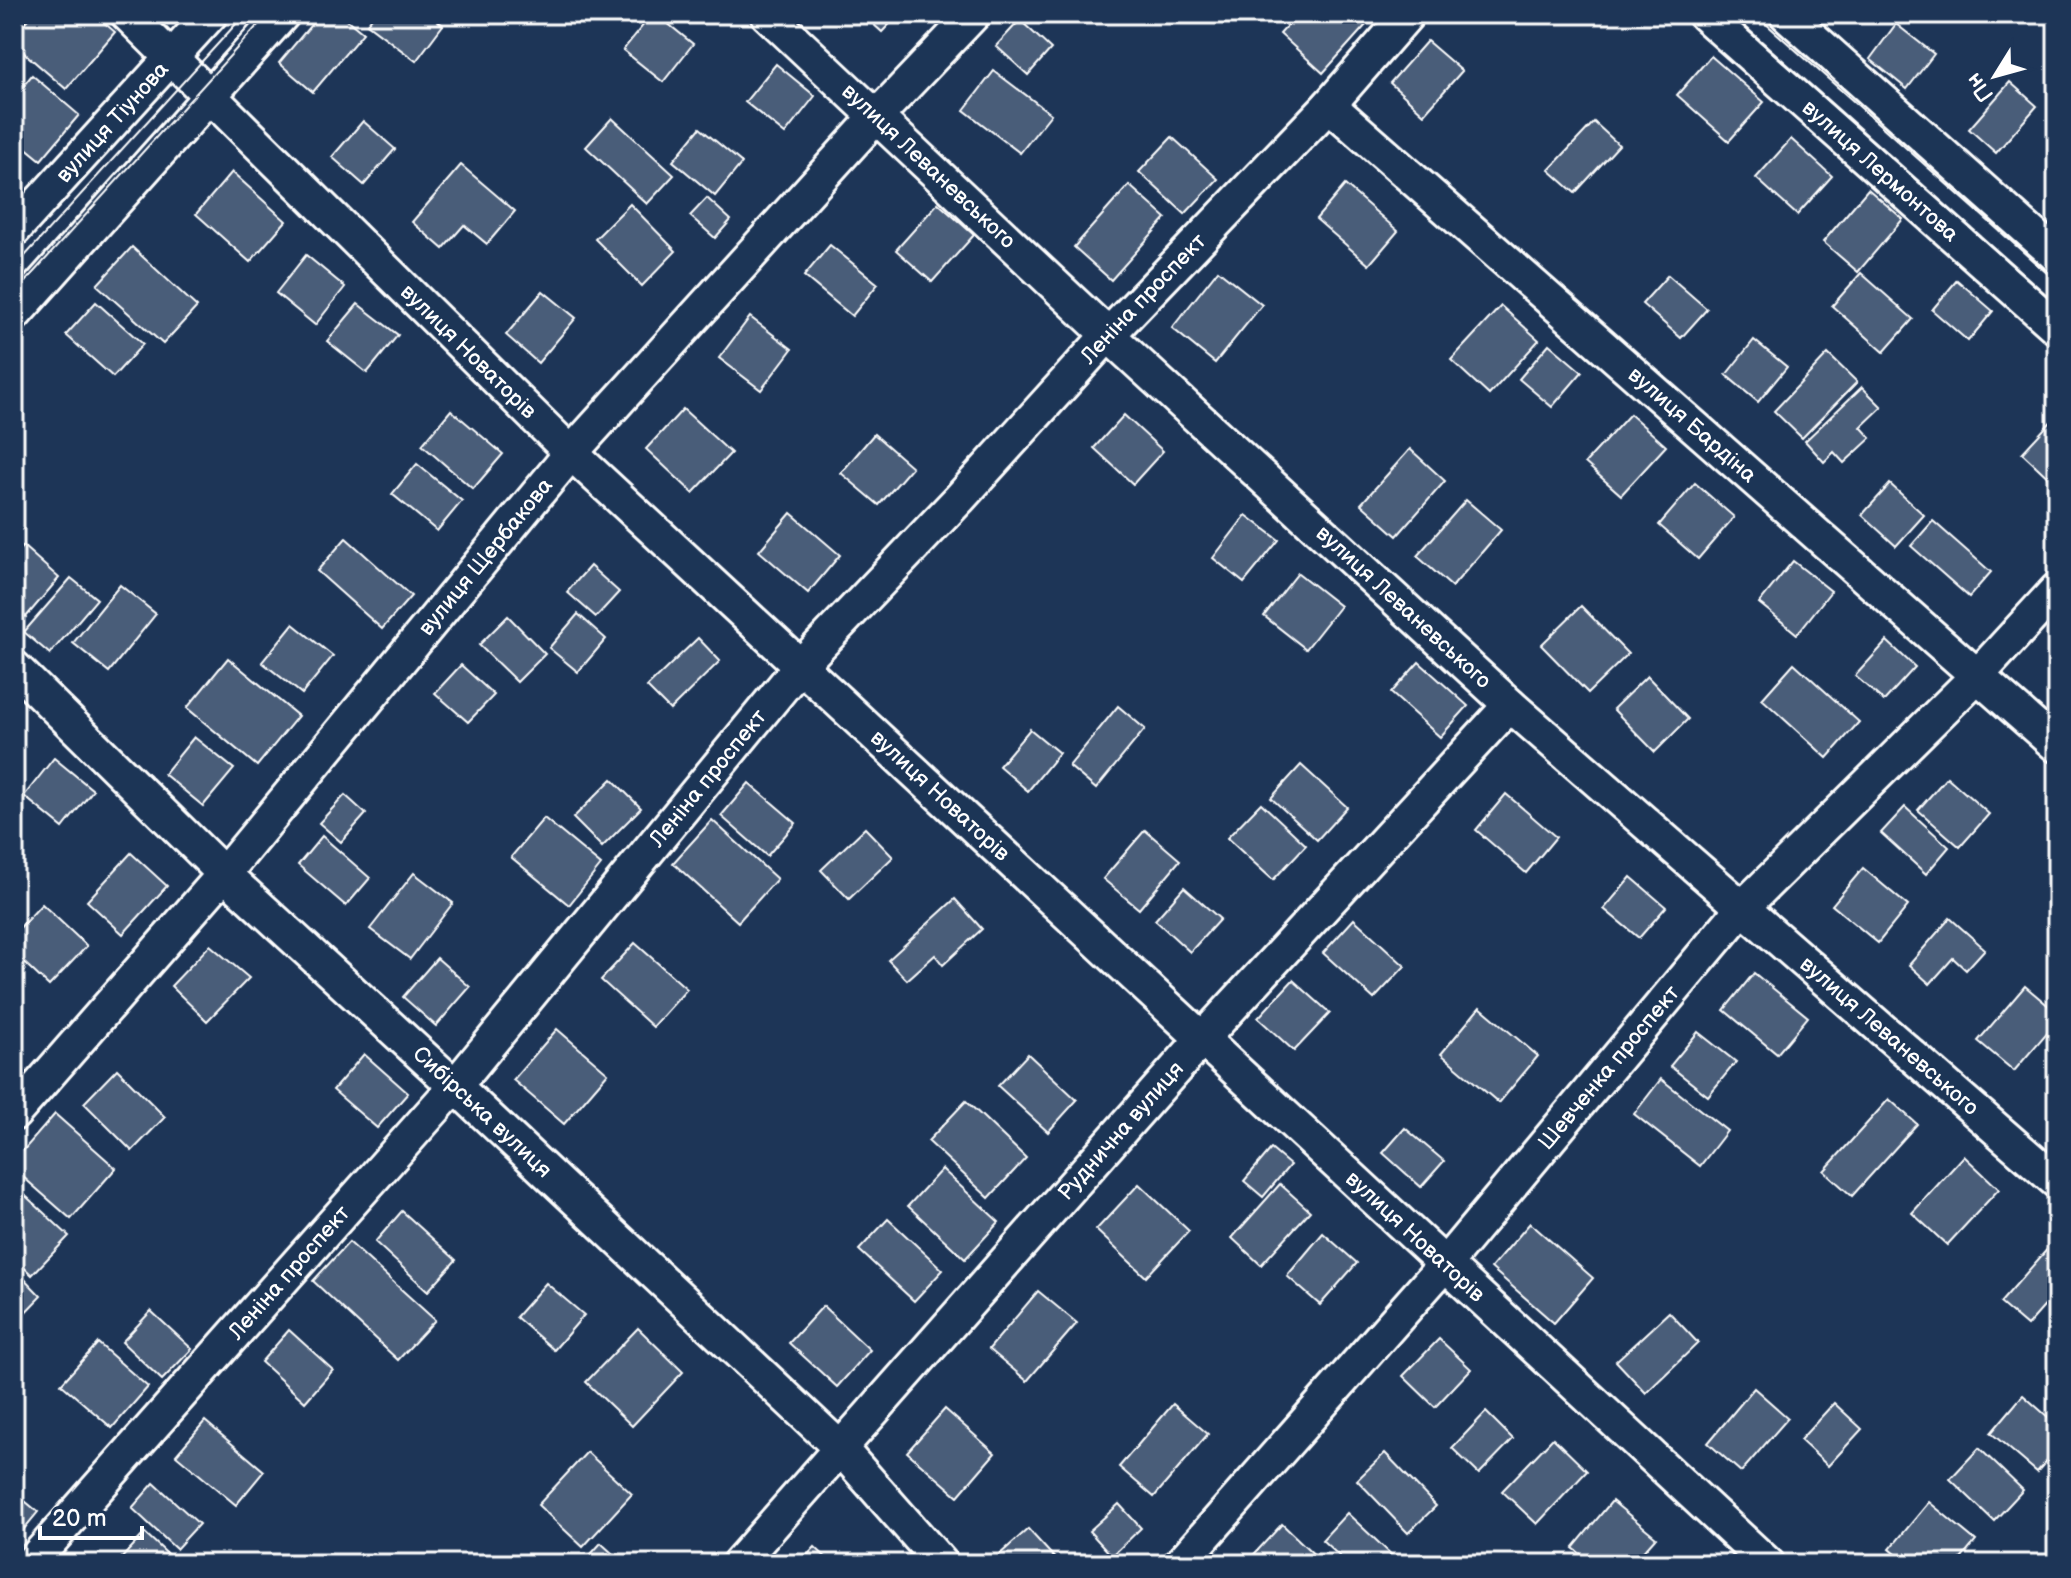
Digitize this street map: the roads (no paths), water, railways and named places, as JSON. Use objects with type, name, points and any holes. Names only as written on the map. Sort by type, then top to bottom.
[{"type":"street","name":"вулиця Новаторів","points":[[127,14],[571,453],[1768,1564]]},
{"type":"street","name":"вулиця Тіунова","points":[[14,230],[211,14]]},
{"type":"street","points":[[14,315],[283,14]]},
{"type":"street","name":"вулиця Леваневського","points":[[767,14],[1108,335],[1510,705],[2057,1182]]},
{"type":"street","name":"вулиця Щербакова","points":[[14,1114],[224,874],[571,453],[875,118],[974,14]]},
{"type":"street","name":"Леніна проспект","points":[[30,1564],[455,1086],[800,666],[959,499],[1108,335],[1329,105],[1408,14]]},
{"type":"street","name":"вулиця Лермонтова","points":[[1704,14],[2057,328]]},
{"type":"street","points":[[1786,14],[2057,256]]},
{"type":"street","name":"вулиця Бардіна","points":[[1329,105],[2057,746]]},
{"type":"street","name":"Шевченка проспект","points":[[1180,1564],[1445,1264],[1743,907],[1977,676],[2057,589]]},
{"type":"street","name":"Сибірська вулиця","points":[[14,667],[224,874],[840,1448],[942,1564]]},
{"type":"street","name":"Руднична вулиця","points":[[738,1564],[1202,1039],[1510,705]]},
{"type":"tram line","points":[[14,268],[245,14]]},
{"type":"tram line","points":[[14,294],[268,14]]},
{"type":"tram line","points":[[1729,14],[2057,305]]},
{"type":"tram line","points":[[1755,14],[2057,282]]}]
